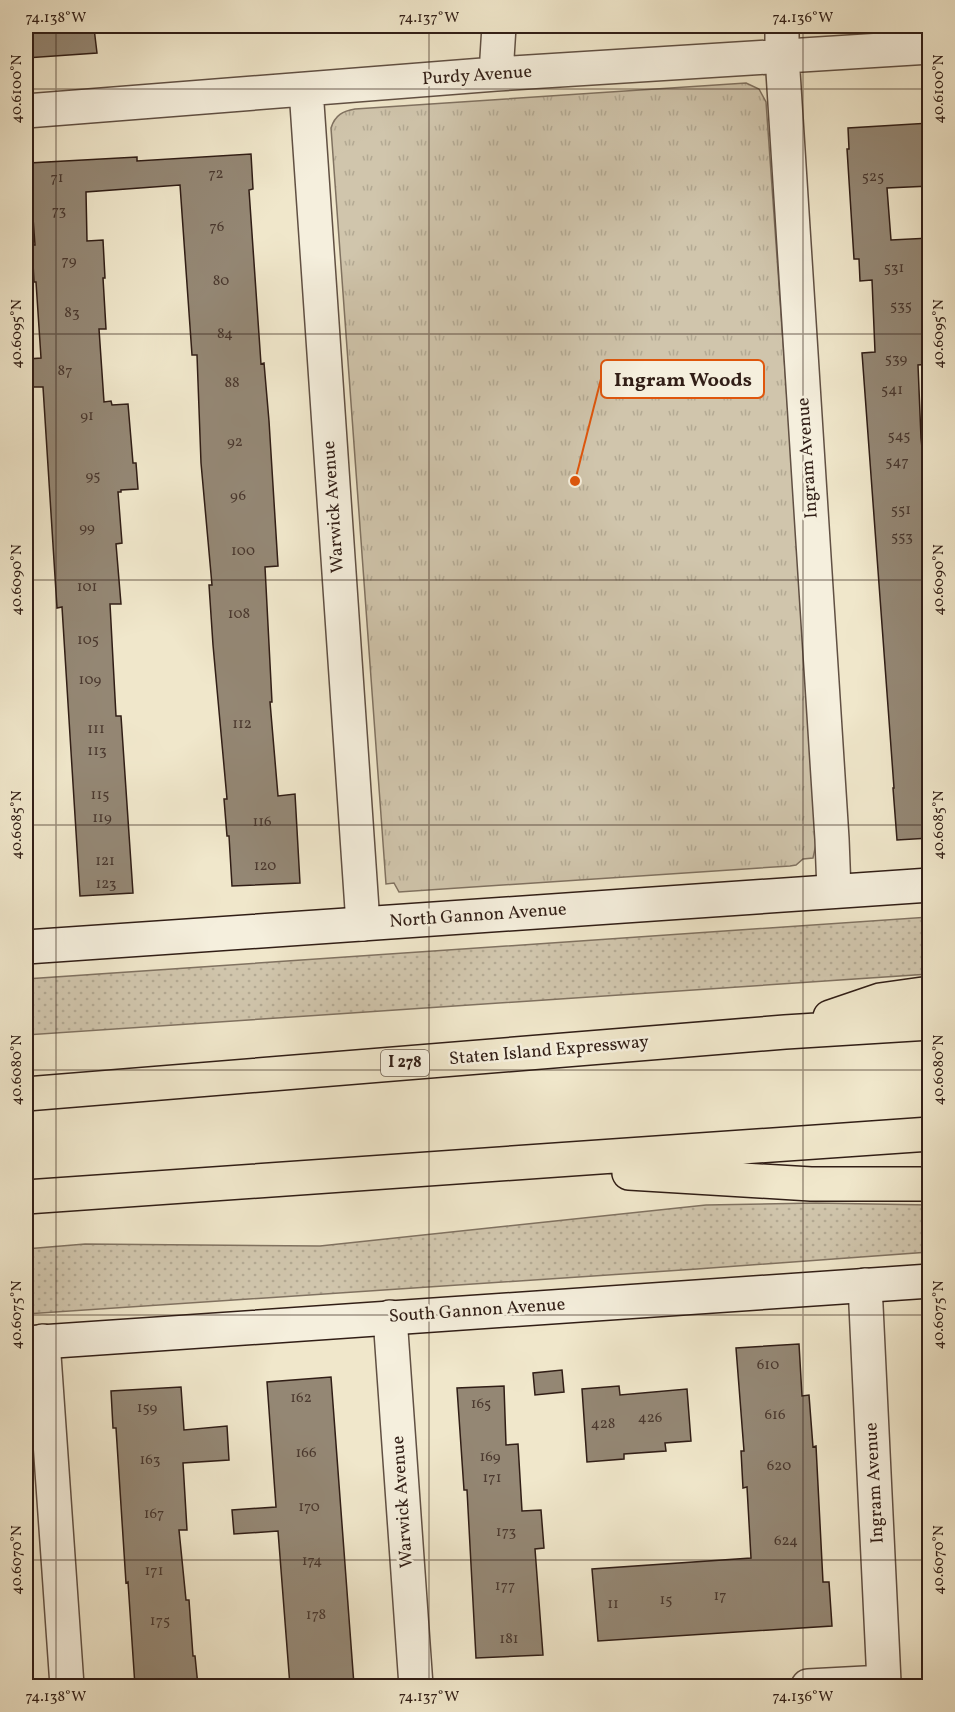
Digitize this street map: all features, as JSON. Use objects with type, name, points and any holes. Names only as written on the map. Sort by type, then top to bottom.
[{"type":"highway","points":[[785,1032],[880,1000],[930,993]]},
{"type":"highway","name":"Staten Island Expressway","points":[[26,1094],[785,1032],[930,1023]]},
{"type":"highway","points":[[26,1197],[930,1134]]},
{"type":"highway","points":[[498,1164],[811,1184],[930,1184]]},
{"type":"street","points":[[496,74],[499,26]]},
{"type":"street","name":"Purdy Avenue","points":[[26,111],[496,74],[782,41],[930,47]]},
{"type":"street","name":"Ingram Avenue","points":[[782,41],[834,891]]},
{"type":"street","name":"Warwick Avenue","points":[[306,89],[363,924]]},
{"type":"street","name":"North Gannon Avenue","points":[[26,947],[930,885]]},
{"type":"street","name":"South Gannon Avenue","points":[[34,1342],[930,1281]]},
{"type":"street","name":"Ingram Avenue","points":[[808,1686],[884,1682],[865,1285]]},
{"type":"street","name":"Warwick Avenue","points":[[390,1317],[416,1686]]},
{"type":"street","points":[[34,1342],[67,1686]]},
{"type":"green space","points":[[746,83],[759,89],[766,102],[818,835],[813,858],[803,859],[796,865],[790,866],[399,892],[394,883],[386,884],[331,128],[340,114],[355,109]]},
{"type":"green space","points":[[929,917],[929,974],[26,1035],[26,979]]},
{"type":"green space","points":[[816,1203],[929,1205],[929,1252],[26,1314],[26,1249],[85,1244],[320,1246],[706,1205]]},
{"type":"building","points":[[26,26],[74,26],[74,30],[94,28],[97,53],[26,58]]},
{"type":"building","points":[[930,123],[930,186],[887,188],[891,240],[930,238],[930,364],[918,365],[921,438],[930,526],[930,838],[897,840],[862,353],[875,352],[872,280],[860,281],[859,259],[854,259],[847,149],[849,149],[848,128]]},
{"type":"building","points":[[251,154],[253,189],[249,190],[261,364],[264,363],[269,421],[278,566],[265,567],[272,702],[270,702],[278,796],[295,794],[300,883],[232,886],[209,585],[212,585],[201,463],[197,355],[192,355],[180,185],[86,192],[87,241],[103,240],[106,329],[99,329],[104,402],[111,401],[112,405],[128,404],[133,463],[136,463],[138,489],[118,492],[122,543],[116,544],[121,604],[110,604],[116,716],[121,716],[133,893],[80,896],[62,607],[57,608],[43,387],[30,387],[28,359],[41,358],[36,282],[34,282],[32,245],[35,245],[29,163],[137,157],[137,161]]},
{"type":"building","points":[[799,1344],[802,1396],[809,1395],[813,1447],[816,1446],[823,1582],[829,1582],[832,1626],[598,1641],[592,1569],[751,1558],[747,1487],[743,1488],[741,1451],[744,1451],[736,1348]]},
{"type":"building","points":[[562,1370],[564,1392],[535,1395],[533,1373]]},
{"type":"building","points":[[331,1377],[354,1685],[290,1686],[278,1531],[234,1534],[232,1510],[276,1507],[267,1382]]},
{"type":"building","points":[[504,1386],[506,1445],[518,1444],[522,1511],[541,1510],[544,1548],[535,1549],[543,1655],[476,1658],[467,1490],[464,1490],[457,1388]]},
{"type":"building","points":[[619,1386],[620,1395],[687,1389],[691,1441],[665,1443],[666,1451],[624,1454],[624,1459],[587,1462],[582,1389]]},
{"type":"building","points":[[181,1387],[184,1430],[227,1426],[229,1460],[183,1463],[187,1530],[179,1530],[198,1686],[135,1686],[116,1428],[113,1428],[111,1391]]},
{"type":"place","name":"Ingram Woods","points":[[575,481]]}]
